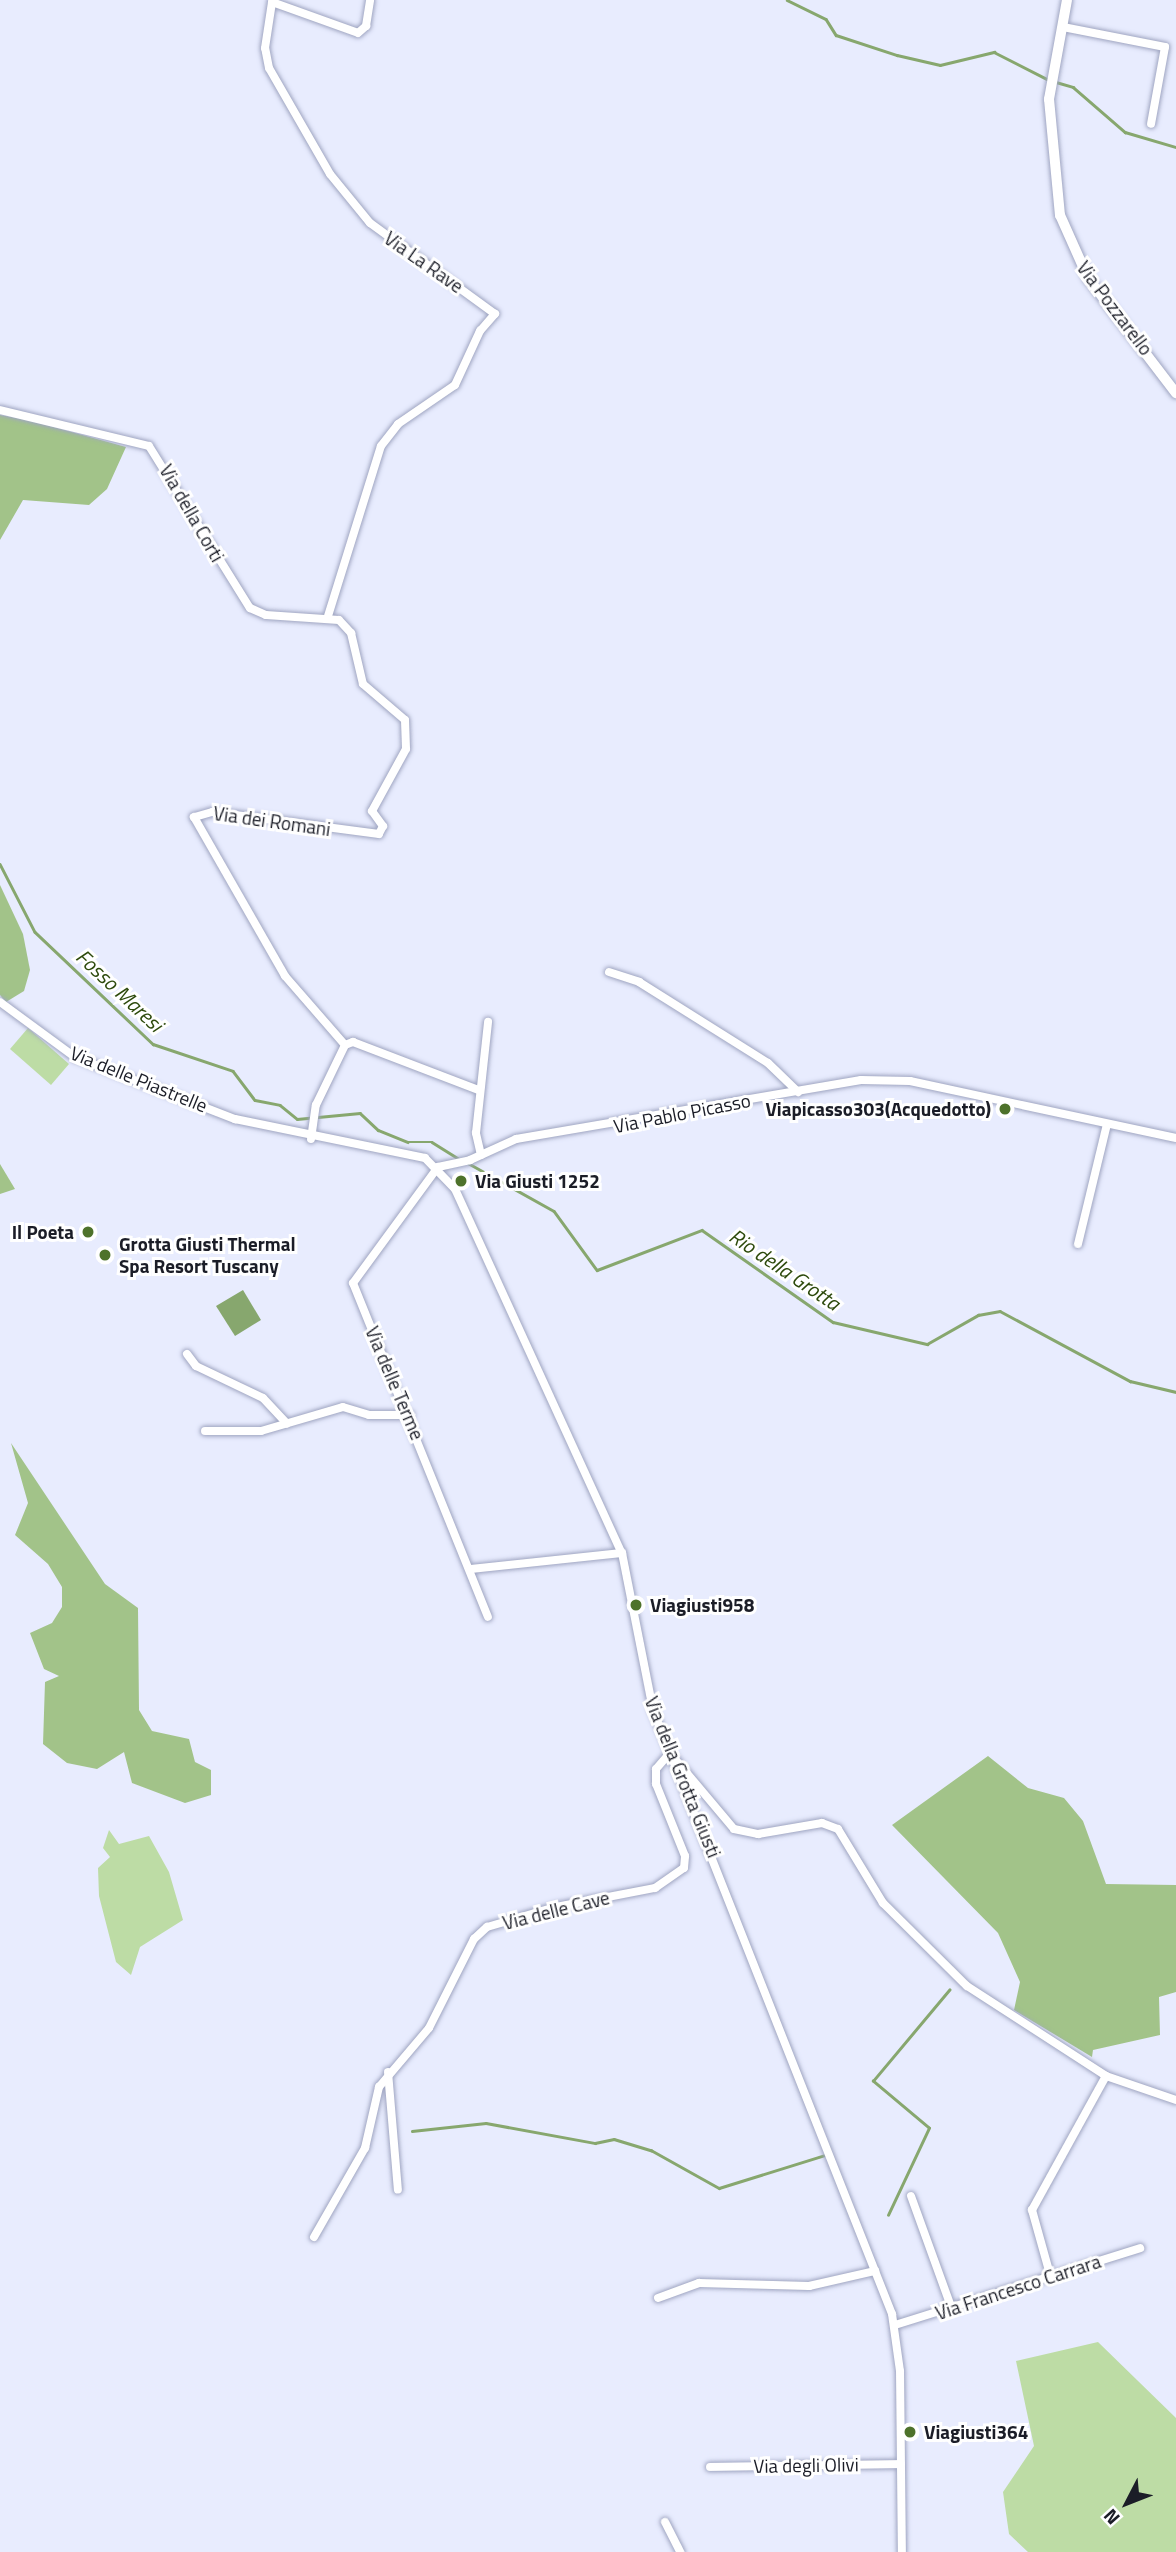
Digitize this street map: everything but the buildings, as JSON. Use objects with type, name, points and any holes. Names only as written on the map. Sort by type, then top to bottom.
[{"type":"street","name":"Via La Rave","points":[[328,617],[381,446],[398,424],[455,385],[480,331],[495,314],[370,223],[330,174],[269,68],[272,2],[358,33],[366,26],[370,0]]},
{"type":"street","name":"Via Pozzarello","points":[[1067,0],[1050,93],[1060,215],[1071,248],[1176,393]]},
{"type":"street","points":[[1063,27],[1165,47],[1151,124]]},
{"type":"street","name":"Via della Corti","points":[[0,410],[149,446],[250,608],[266,615],[328,617]]},
{"type":"street","name":"Via dei Romani","points":[[328,617],[351,633],[363,684],[405,720],[407,749],[373,811],[382,831],[366,836],[212,812],[198,814],[194,822],[285,976],[345,1045]]},
{"type":"street","points":[[609,972],[639,982],[768,1063],[798,1091]]},
{"type":"street","name":"Via delle Piastrelle","points":[[0,1002],[75,1057],[290,1134],[311,1139]]},
{"type":"street","points":[[481,1155],[475,1133],[488,1022]]},
{"type":"street","points":[[438,1167],[425,1158],[311,1139],[316,1105],[345,1045],[353,1042],[479,1090]]},
{"type":"street","name":"Via Pablo Picasso","points":[[438,1167],[470,1160],[516,1139],[861,1080],[910,1081],[1176,1139]]},
{"type":"street","points":[[1079,1244],[1107,1124]]},
{"type":"street","name":"Via della Grotta Giusti","points":[[438,1167],[550,1386],[622,1553],[645,1679],[670,1753],[895,2325],[901,2463],[900,2552]]},
{"type":"street","name":"Via delle Terme","points":[[438,1167],[353,1283],[410,1415],[488,1617]]},
{"type":"street","points":[[187,1354],[196,1366],[263,1398],[287,1424]]},
{"type":"street","points":[[205,1431],[287,1424],[343,1407],[369,1415],[410,1415]]},
{"type":"street","points":[[470,1569],[622,1553]]},
{"type":"street","points":[[670,1753],[734,1829],[758,1834],[822,1823],[838,1829],[874,1892],[938,1960],[995,2008],[1106,2076],[1176,2100]]},
{"type":"street","name":"Via delle Cave","points":[[314,2237],[358,2164],[388,2071],[429,2028],[474,1939],[488,1927],[676,1878],[685,1856],[656,1775],[670,1753]]},
{"type":"street","points":[[388,2071],[398,2190]]},
{"type":"street","points":[[1051,2278],[1032,2210],[1106,2076]]},
{"type":"street","points":[[911,2196],[952,2309]]},
{"type":"street","name":"Via Francesco Carrara","points":[[895,2325],[1140,2248]]},
{"type":"street","points":[[658,2298],[699,2283],[809,2286],[875,2271]]},
{"type":"street","name":"Via degli Olivi","points":[[710,2467],[901,2463]]},
{"type":"street","points":[[665,2522],[680,2552]]},
{"type":"shaded area","points":[[0,415],[126,447],[107,489],[89,505],[23,500],[0,540]]},
{"type":"shaded area","points":[[0,885],[23,934],[30,970],[24,991],[6,1002],[0,995]]},
{"type":"shaded area","points":[[28,1028],[69,1064],[51,1085],[10,1049]]},
{"type":"shaded area","points":[[0,1164],[15,1189],[0,1194]]},
{"type":"shaded area","points":[[243,1290],[261,1320],[235,1336],[216,1306]]},
{"type":"shaded area","points":[[11,1443],[105,1584],[138,1608],[139,1710],[152,1731],[189,1739],[195,1762],[211,1770],[211,1795],[185,1803],[132,1783],[124,1752],[97,1769],[67,1763],[43,1744],[45,1682],[59,1676],[44,1669],[30,1633],[52,1623],[62,1607],[62,1587],[48,1564],[15,1535],[28,1503]]},
{"type":"shaded area","points":[[988,1756],[1028,1788],[1064,1798],[1083,1821],[1106,1884],[1176,1885],[1176,1992],[1159,1997],[1160,2035],[1093,2050],[1092,2057],[1014,2010],[1020,1982],[998,1933],[892,1825]]},
{"type":"shaded area","points":[[109,1830],[119,1844],[149,1836],[169,1872],[183,1920],[140,1947],[131,1975],[116,1962],[99,1896],[98,1868],[110,1857],[103,1848]]},
{"type":"shaded area","points":[[1098,2342],[1176,2418],[1176,2552],[1028,2552],[1009,2534],[1003,2492],[1034,2446],[1016,2361]]},
{"type":"waterway","points":[[787,0],[826,19],[836,35],[897,55],[940,65],[994,52],[1049,80]]},
{"type":"waterway","points":[[1056,82],[1073,87],[1125,132],[1176,147]]},
{"type":"waterway","name":"Fosso Maresi","points":[[0,864],[35,932],[153,1044],[233,1071],[255,1100],[280,1105],[297,1119],[360,1113],[378,1130],[408,1142],[432,1142],[459,1159]]},
{"type":"waterway","name":"Rio della Grotta","points":[[468,1163],[554,1211],[597,1270],[702,1230],[833,1322],[927,1344],[978,1315],[1000,1311],[1130,1381],[1176,1392]]},
{"type":"waterway","points":[[888,2215],[929,2128],[873,2081],[949,1990]]},
{"type":"waterway","points":[[412,2131],[486,2123],[595,2143],[614,2139],[651,2150],[719,2188],[825,2155]]},
{"type":"place","name":"Viapicasso303(Acquedotto)","points":[[1005,1109]]},
{"type":"place","name":"Via Giusti 1252","points":[[461,1181]]},
{"type":"place","name":"Il Poeta","points":[[88,1232]]},
{"type":"place","name":"Grotta Giusti Thermal Spa Resort Tuscany","points":[[105,1255]]},
{"type":"place","name":"Viagiusti958","points":[[636,1605]]},
{"type":"place","name":"Viagiusti364","points":[[910,2432]]}]
